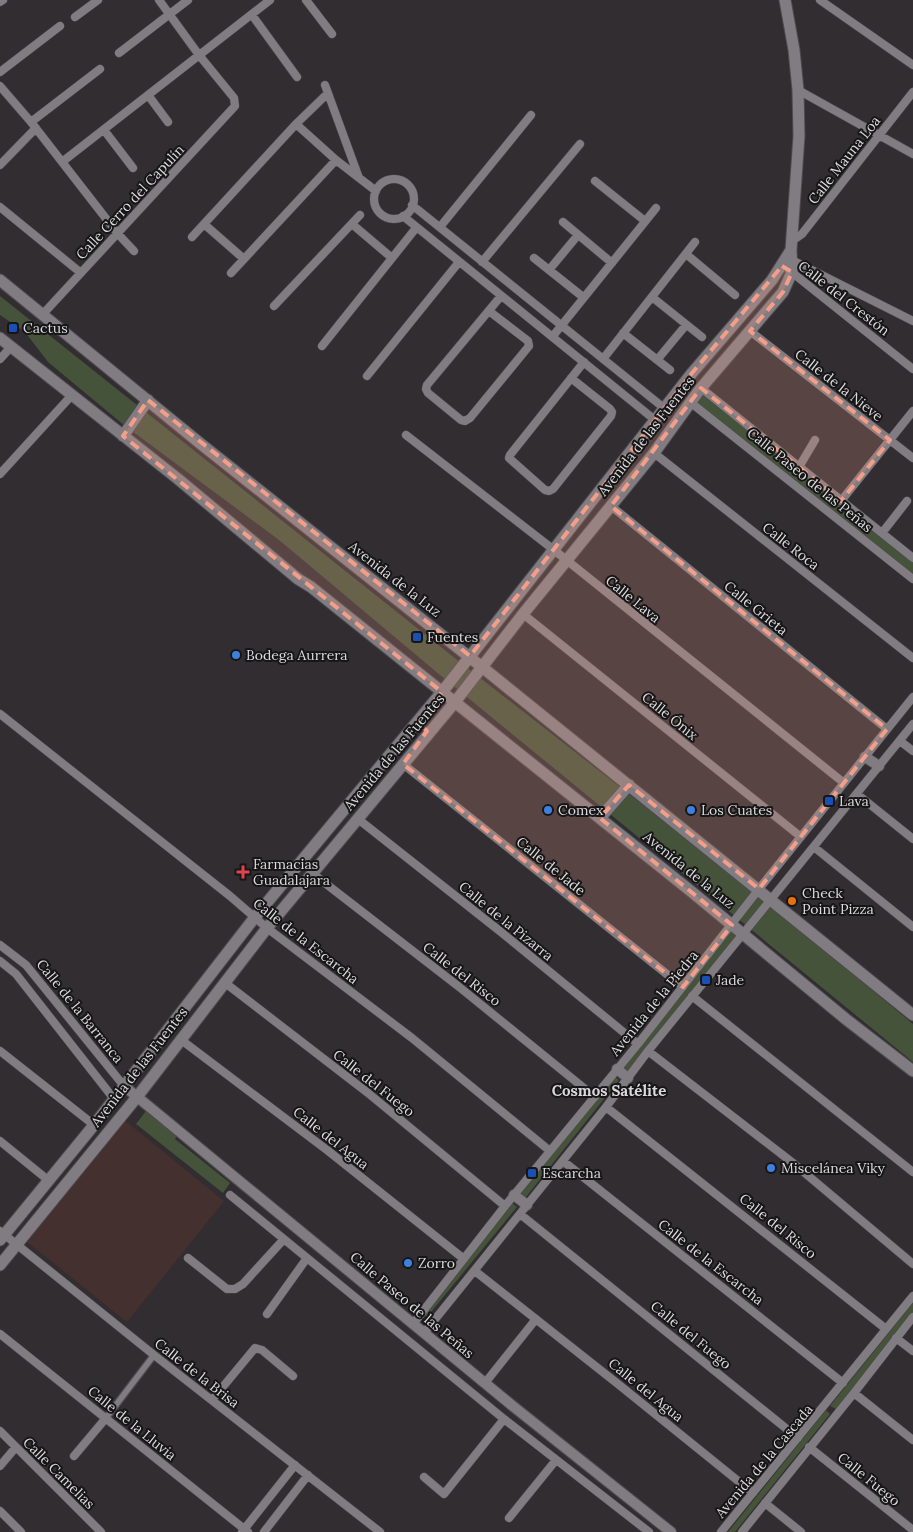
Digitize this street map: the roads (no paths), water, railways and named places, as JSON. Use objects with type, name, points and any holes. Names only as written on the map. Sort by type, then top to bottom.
[{"type":"main road","name":"Avenida de las Fuentes","points":[[0,1265],[137,1097],[267,928],[455,702],[523,614],[654,453],[701,388],[783,292],[789,258],[799,136],[798,90],[794,50],[785,0]]},
{"type":"main road","name":"Avenida de las Fuentes","points":[[1,1235],[94,1125],[255,917],[442,692],[664,408],[789,258]]},
{"type":"main road","name":"Avenida de la Luz","points":[[0,280],[400,603],[470,656],[772,899],[913,1015]]},
{"type":"main road","name":"Avenida de la Luz","points":[[0,338],[239,528],[298,579],[311,587],[600,818],[847,1020],[913,1071]]},
{"type":"main road","points":[[123,436],[148,400]]},
{"type":"main road","points":[[600,818],[628,785]]},
{"type":"street","points":[[75,18],[98,0]]},
{"type":"street","points":[[159,0],[199,55]]},
{"type":"street","points":[[119,53],[188,0]]},
{"type":"street","points":[[62,162],[270,0]]},
{"type":"street","points":[[306,0],[332,34]]},
{"type":"street","points":[[820,0],[913,65]]},
{"type":"street","points":[[252,15],[298,76]]},
{"type":"street","points":[[0,72],[60,26]]},
{"type":"street","name":"Calle Cerro del Capulín","points":[[42,314],[235,106],[234,98],[199,55]]},
{"type":"street","points":[[0,165],[34,125],[100,69]]},
{"type":"street","points":[[0,86],[34,125],[118,234],[134,251]]},
{"type":"street","points":[[192,237],[327,89],[359,178]]},
{"type":"street","points":[[798,90],[913,154]]},
{"type":"street","name":"Calle Mauna Loa","points":[[789,258],[802,234],[913,92]]},
{"type":"street","points":[[148,95],[168,122]]},
{"type":"street","points":[[440,227],[530,115]]},
{"type":"street","points":[[296,124],[336,160],[376,191]]},
{"type":"street","points":[[104,130],[133,168]]},
{"type":"street","points":[[482,262],[580,144]]},
{"type":"street","points":[[231,273],[336,160]]},
{"type":"street","points":[[400,180],[412,191],[412,205],[409,212],[397,219],[382,215],[376,209],[374,201],[378,186],[384,181],[400,180]]},
{"type":"street","points":[[595,181],[645,222]]},
{"type":"street","points":[[412,205],[664,408]]},
{"type":"street","points":[[0,207],[81,273]]},
{"type":"street","points":[[553,336],[656,208]]},
{"type":"street","points":[[274,306],[360,215]]},
{"type":"street","points":[[403,216],[655,420]]},
{"type":"street","points":[[562,222],[612,263]]},
{"type":"street","points":[[204,224],[244,259]]},
{"type":"street","points":[[352,224],[392,258]]},
{"type":"street","points":[[322,346],[416,228]]},
{"type":"street","points":[[549,270],[578,235]]},
{"type":"street","points":[[603,359],[696,242]]},
{"type":"street","points":[[686,254],[735,295]]},
{"type":"street","points":[[534,258],[583,297]]},
{"type":"street","points":[[789,258],[913,321]]},
{"type":"street","name":"Calle del Crestón","points":[[789,258],[913,369]]},
{"type":"street","points":[[366,376],[459,262]]},
{"type":"street","points":[[489,311],[528,341],[530,346],[465,421],[461,420],[428,394],[426,389],[501,296]]},
{"type":"street","points":[[652,297],[702,337]]},
{"type":"street","points":[[657,360],[686,324]]},
{"type":"street","name":"Calle de la Nieve","points":[[750,331],[913,458]]},
{"type":"street","points":[[624,333],[670,370]]},
{"type":"street","points":[[0,359],[11,347]]},
{"type":"street","points":[[571,378],[612,412],[611,416],[553,489],[549,491],[545,490],[509,458],[571,378],[584,362]]},
{"type":"street","name":"Calle Paseo de las Peñas","points":[[701,388],[913,558]]},
{"type":"street","points":[[0,474],[72,395]]},
{"type":"street","name":"Calle Paseo de las Peñas","points":[[690,402],[913,579]]},
{"type":"street","points":[[841,501],[913,411]]},
{"type":"street","name":"Calle Lava","points":[[406,435],[554,550],[844,783]]},
{"type":"street","points":[[800,467],[815,440]]},
{"type":"street","name":"Calle Roca","points":[[654,453],[913,658]]},
{"type":"street","points":[[882,533],[907,501]]},
{"type":"street","name":"Calle Grieta","points":[[611,506],[887,729]]},
{"type":"street","name":"Calle Ónix","points":[[523,614],[801,836]]},
{"type":"street","name":"Avenida de la Piedra","points":[[414,1324],[505,1206],[683,988],[759,889],[913,697]]},
{"type":"street","name":"Calle de la Escarcha","points":[[0,714],[267,928],[412,1038],[550,1151]]},
{"type":"street","points":[[417,721],[426,732],[418,748]]},
{"type":"street","name":"Avenida de la Piedra","points":[[424,1333],[563,1161],[692,996],[913,724]]},
{"type":"street","points":[[900,741],[913,751]]},
{"type":"street","points":[[865,757],[879,766]]},
{"type":"street","name":"Calle de Jade","points":[[403,764],[683,988]]},
{"type":"street","points":[[857,794],[913,839]]},
{"type":"street","name":"Calle de la Pizarra","points":[[358,819],[638,1044]]},
{"type":"street","points":[[814,847],[913,927]]},
{"type":"street","name":"Calle del Risco","points":[[312,873],[458,986],[595,1096]]},
{"type":"street","name":"Calle de la Barranca","points":[[0,944],[26,965],[124,1086],[137,1097]]},
{"type":"street","name":"Calle de la Barranca","points":[[0,961],[16,974],[114,1099],[126,1110]]},
{"type":"street","name":"Calle del Fuego","points":[[224,982],[368,1094],[505,1206]]},
{"type":"street","points":[[692,996],[913,1172]]},
{"type":"street","name":"Calle del Agua","points":[[180,1039],[327,1150],[464,1259]]},
{"type":"street","points":[[0,1051],[94,1125]]},
{"type":"street","points":[[648,1051],[793,1163],[913,1264]]},
{"type":"street","points":[[617,1069],[628,1078]]},
{"type":"street","name":"Calle Paseo de las Peñas","points":[[137,1097],[484,1383],[672,1532]]},
{"type":"street","name":"Calle del Risco","points":[[606,1106],[886,1329]]},
{"type":"street","points":[[0,1141],[48,1180]]},
{"type":"street","name":"Calle de la Escarcha","points":[[563,1161],[843,1383]]},
{"type":"street","points":[[230,1195],[504,1419],[649,1532]]},
{"type":"street","points":[[514,1195],[527,1205]]},
{"type":"street","name":"Calle del Fuego","points":[[520,1214],[798,1438]]},
{"type":"street","name":"Calle de la Brisa","points":[[1,1235],[16,1244],[380,1532]]},
{"type":"street","points":[[188,1258],[228,1289],[235,1290],[243,1284],[284,1239]]},
{"type":"street","points":[[267,1314],[307,1258]]},
{"type":"street","name":"Calle del Agua","points":[[475,1271],[754,1494]]},
{"type":"street","name":"Avenida de la Cascada","points":[[721,1532],[754,1494],[913,1296]]},
{"type":"street","name":"Avenida de la Cascada","points":[[742,1532],[913,1317]]},
{"type":"street","points":[[484,1383],[536,1319]]},
{"type":"street","name":"Calle de la Lluvia","points":[[0,1334],[245,1531]]},
{"type":"street","points":[[896,1338],[913,1351]]},
{"type":"street","points":[[212,1400],[255,1348],[262,1350],[293,1376]]},
{"type":"street","points":[[74,1456],[154,1355]]},
{"type":"street","points":[[854,1393],[913,1440]]},
{"type":"street","name":"Avenida de la Cascada","points":[[826,1405],[836,1413]]},
{"type":"street","points":[[424,1477],[444,1494],[504,1419]]},
{"type":"street","name":"Calle Camelias","points":[[0,1431],[92,1529],[101,1532]]},
{"type":"street","points":[[0,1466],[16,1447]]},
{"type":"street","name":"Calle Fuego","points":[[809,1447],[913,1530]]},
{"type":"street","points":[[510,1518],[556,1460]]},
{"type":"street","points":[[245,1531],[295,1465]]},
{"type":"street","points":[[264,1532],[308,1475]]},
{"type":"street","points":[[765,1503],[802,1532]]},
{"type":"street","points":[[0,1511],[22,1532]]},
{"type":"place","name":"Cactus","points":[[13,328]]},
{"type":"place","name":"Fuentes","points":[[417,637]]},
{"type":"place","name":"Bodega Aurrera","points":[[236,655]]},
{"type":"place","name":"Lava","points":[[829,801]]},
{"type":"place","name":"Comex","points":[[548,810]]},
{"type":"place","name":"Los Cuates","points":[[691,810]]},
{"type":"place","name":"Farmacias Guadalajara","points":[[243,872]]},
{"type":"place","name":"Check Point Pizza","points":[[792,901]]},
{"type":"place","name":"Jade","points":[[706,980]]},
{"type":"place","name":"Miscelánea Viky","points":[[771,1168]]},
{"type":"place","name":"Escarcha","points":[[532,1173]]},
{"type":"place","name":"Zorro","points":[[408,1263]]},
{"type":"district","name":"Cosmos Satélite","points":[[609,1090]]}]
